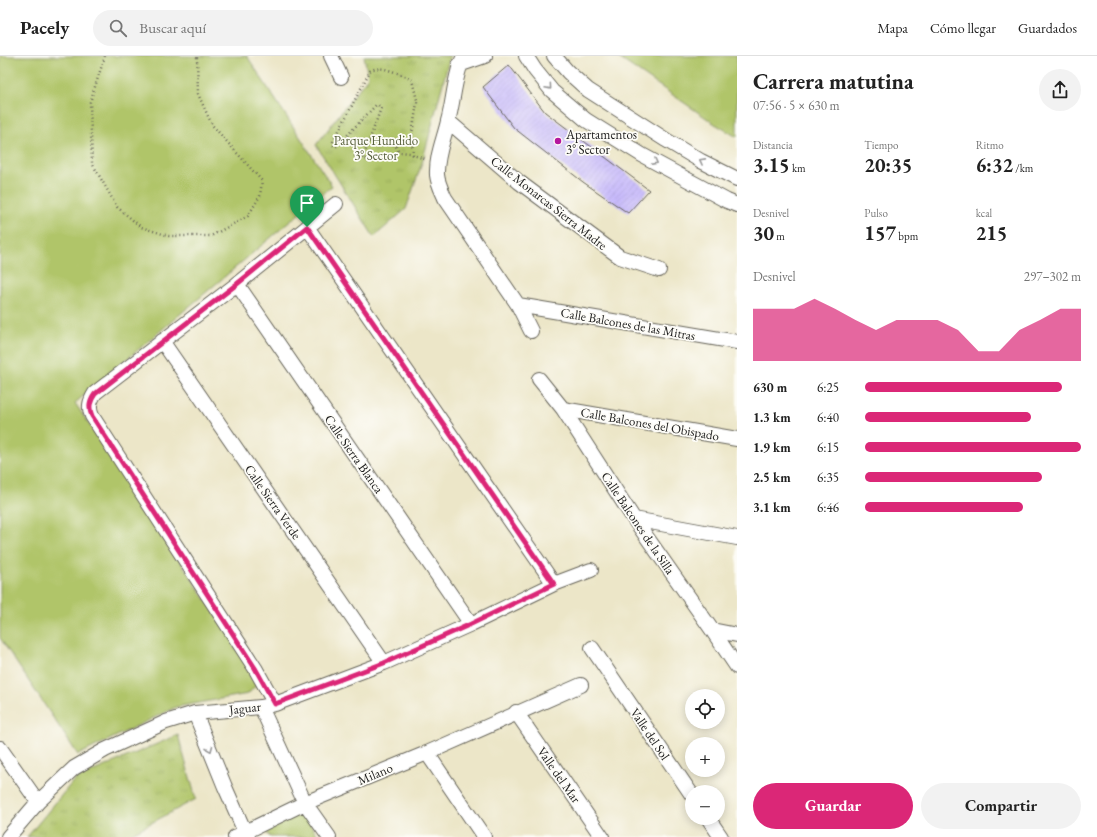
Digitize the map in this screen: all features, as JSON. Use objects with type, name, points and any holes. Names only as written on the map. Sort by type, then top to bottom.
[{"type":"street","points":[[331,56],[340,77]]},
{"type":"street","points":[[485,56],[462,61],[438,162],[437,176],[445,198],[518,305],[531,331]]},
{"type":"street","points":[[526,56],[552,91],[586,120],[642,155],[737,205]]},
{"type":"street","points":[[554,56],[568,72],[588,90],[701,161],[737,178]]},
{"type":"street","name":"Calle Monarcas Sierra Madre","points":[[448,121],[519,182],[620,256],[659,270]]},
{"type":"street","points":[[275,704],[255,668],[92,416],[90,404],[91,399],[95,394],[237,284],[336,204]]},
{"type":"street","points":[[307,227],[554,584]]},
{"type":"street","name":"Calle Sierra Blanca","points":[[237,284],[471,624]]},
{"type":"street","name":"Calle Balcones de las Mitras","points":[[518,305],[737,342]]},
{"type":"street","name":"Calle Sierra Verde","points":[[162,341],[384,663]]},
{"type":"street","name":"Calle Balcones de la Silla","points":[[539,379],[563,409],[634,519],[737,667]]},
{"type":"street","name":"Calle Balcones del Obispado","points":[[563,409],[737,439]]},
{"type":"street","points":[[634,519],[737,538]]},
{"type":"street","name":"Jaguar","points":[[8,837],[38,802],[74,768],[105,750],[166,722],[195,713],[261,707],[275,704],[384,663],[471,624],[554,584],[591,570]]},
{"type":"street","points":[[712,630],[737,635]]},
{"type":"street","name":"Valle del Sol","points":[[592,648],[685,785]]},
{"type":"street","name":"Milano","points":[[243,835],[305,803],[427,752],[581,684]]},
{"type":"street","points":[[261,707],[305,803],[329,837]]},
{"type":"street","name":"Valle del Mar","points":[[516,712],[602,837]]},
{"type":"street","points":[[195,713],[243,835]]},
{"type":"street","points":[[0,748],[38,802]]},
{"type":"street","points":[[427,752],[484,837]]},
{"type":"street","points":[[713,825],[721,837]]},
{"type":"path","points":[[105,56],[90,102],[92,163],[117,207],[141,227],[170,236],[212,236],[248,216],[260,196],[262,181],[212,125],[198,94],[197,56]]},
{"type":"path","points":[[363,158],[380,108],[378,104],[337,146],[333,145],[333,142],[370,71],[375,68],[380,68],[412,80],[418,103],[412,134],[413,155]]},
{"type":"path","points":[[369,141],[396,145],[399,152],[410,153],[438,162]]},
{"type":"path","points":[[354,156],[373,162]]},
{"type":"green space","points":[[0,56],[247,56],[332,186],[75,403],[260,681],[248,694],[176,707],[78,755],[0,638]]},
{"type":"green space","name":"Parque Hundido 3° Sector","points":[[364,56],[450,56],[422,163],[406,209],[374,237],[316,145],[368,77]]},
{"type":"green space","points":[[616,56],[737,56],[737,137],[715,124]]},
{"type":"green space","points":[[178,735],[196,799],[125,837],[27,837],[75,779]]},
{"type":"green space","points":[[302,812],[319,837],[270,837],[266,832]]},
{"type":"building","name":"Apartamentos 3° Sector","points":[[509,65],[545,112],[649,190],[628,213],[583,182],[514,128],[483,87]]},
{"type":"place","name":"Apartamentos 3° Sector","points":[[558,141]]},
{"type":"route","points":[[307,227],[554,584],[471,624],[384,663],[275,704],[255,668],[92,416],[90,404],[91,399],[95,394],[237,284],[307,227]]}]
